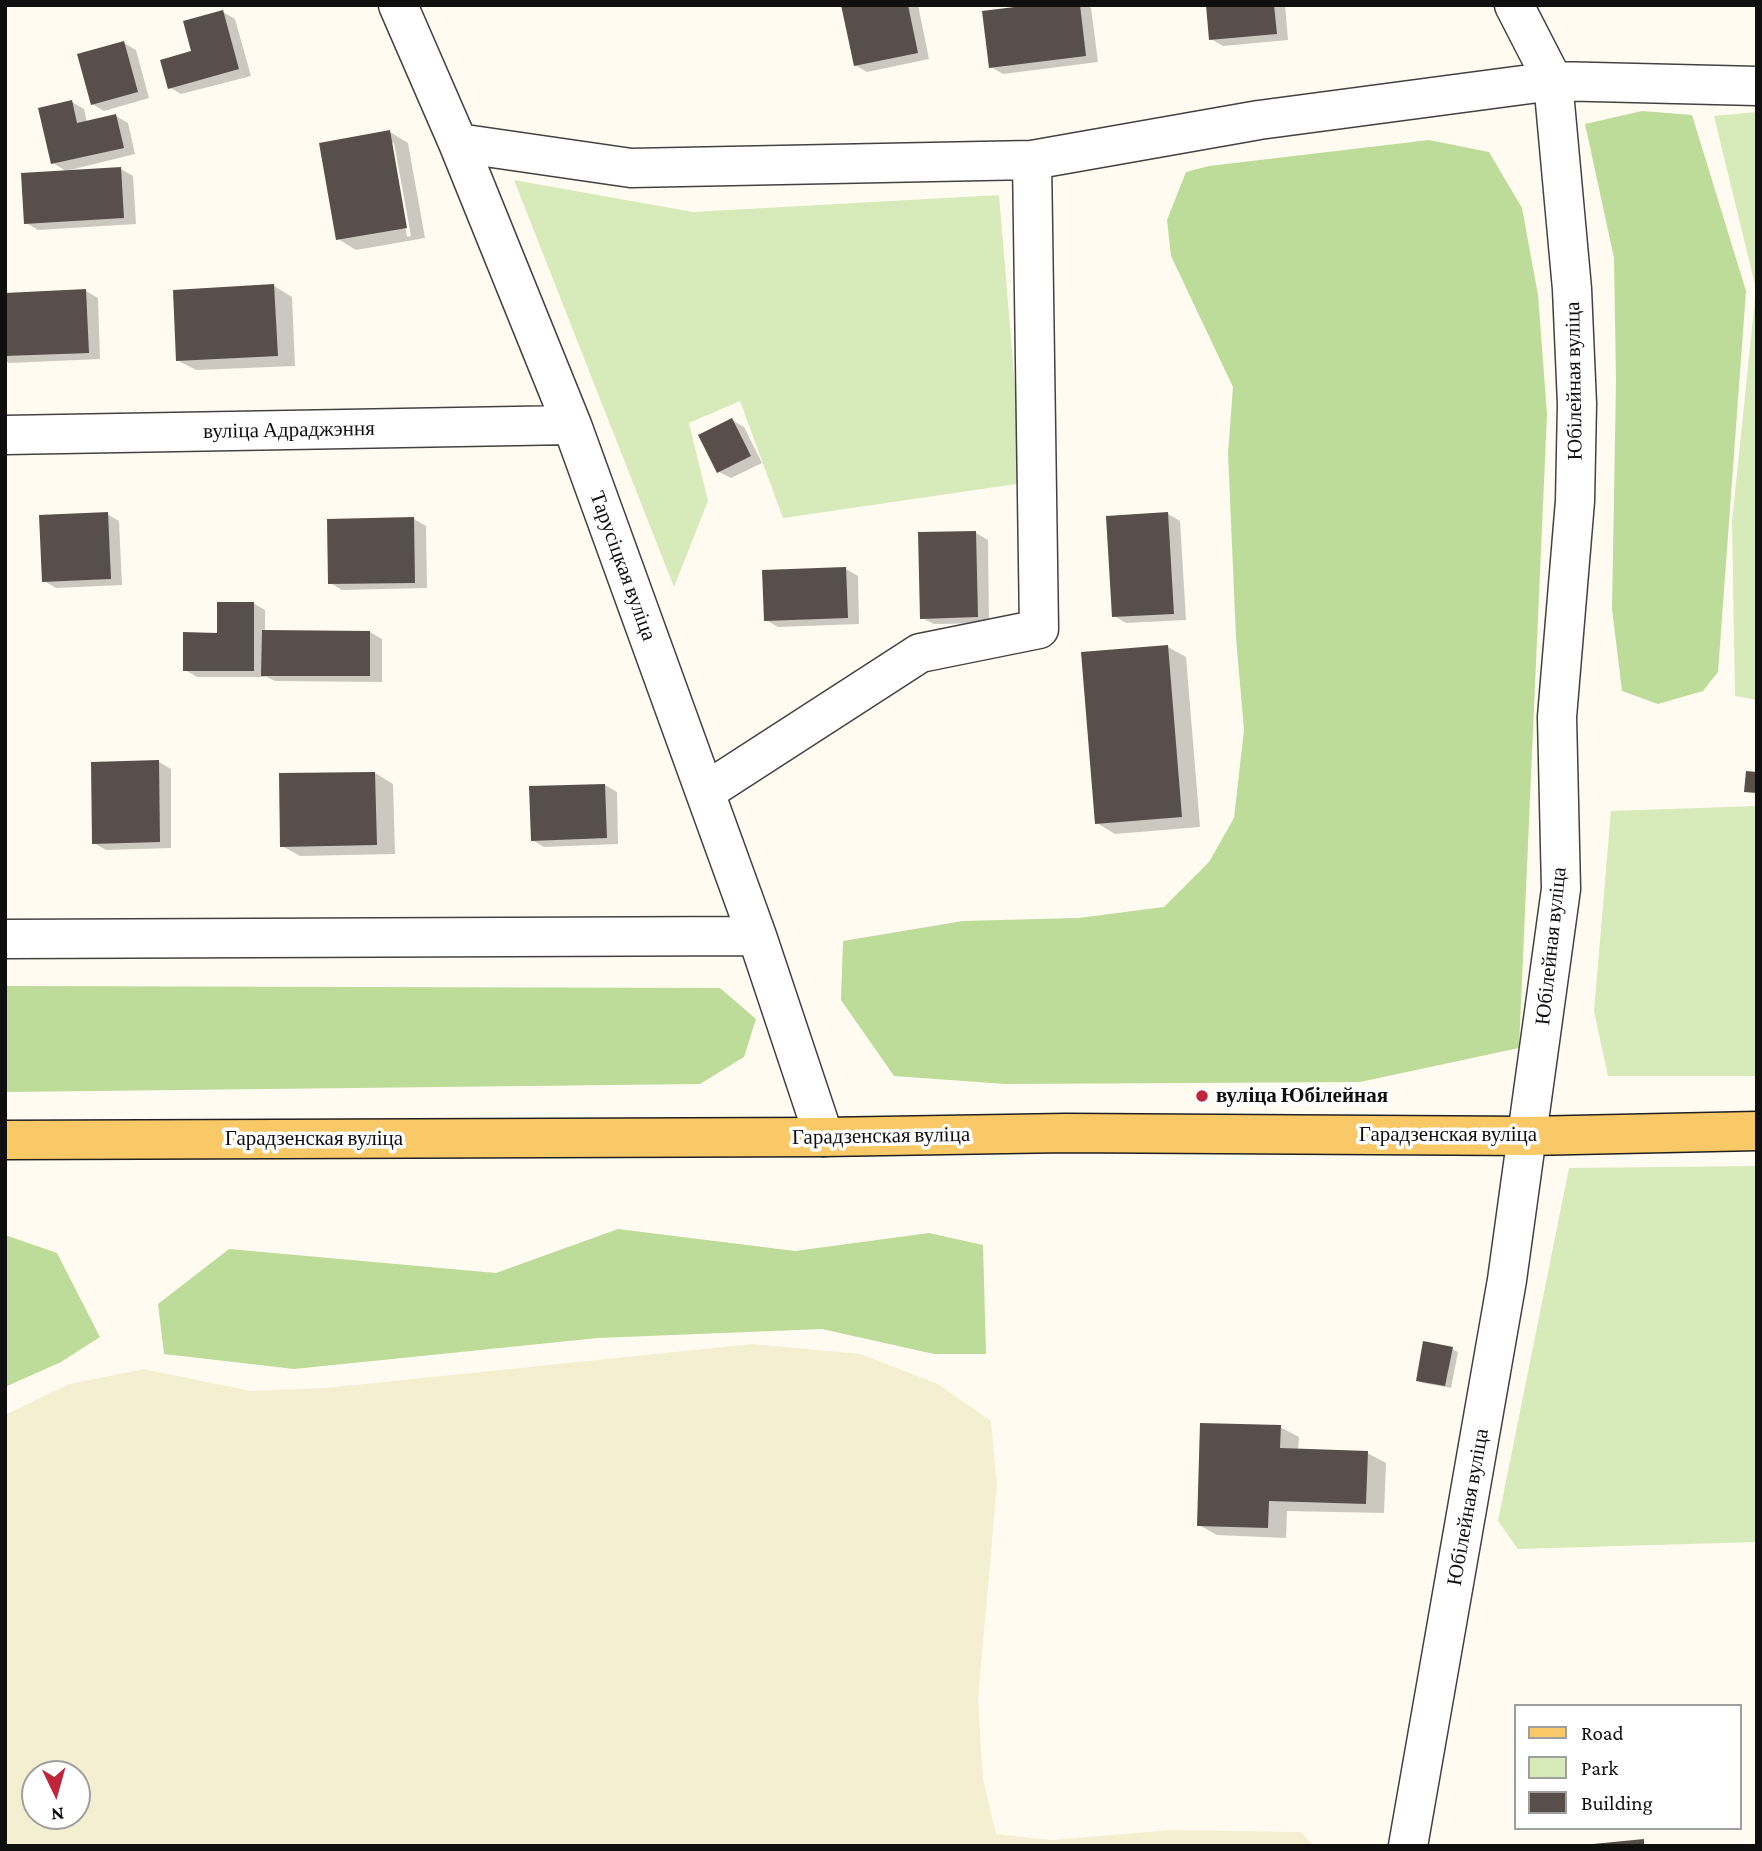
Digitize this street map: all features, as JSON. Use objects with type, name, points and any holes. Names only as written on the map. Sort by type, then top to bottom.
[{"type":"main road","name":"Гарадзенская вуліца","points":[[5,1140],[824,1137],[1066,1133],[1528,1136],[1757,1131]]},
{"type":"street","name":"Тарусіцкая вуліца","points":[[398,5],[458,143],[572,425],[757,936],[824,1137]]},
{"type":"street","name":"Юбілейная вуліца","points":[[1408,1846],[1507,1280],[1561,889],[1557,717],[1576,501],[1577,404],[1572,289],[1553,81],[1514,5]]},
{"type":"street","points":[[458,143],[631,168],[1032,160],[1259,120],[1553,81],[1757,86]]},
{"type":"street","points":[[705,792],[920,653],[1039,629],[1032,160]]},
{"type":"street","name":"вуліца Адраджэння","points":[[5,435],[572,425]]},
{"type":"street","points":[[5,939],[757,936]]},
{"type":"shaded area","points":[[752,1344],[861,1354],[938,1384],[991,1421],[997,1485],[978,1699],[983,1779],[996,1834],[1052,1840],[1172,1830],[1301,1832],[1314,1846],[5,1846],[5,1415],[69,1384],[144,1369],[250,1391],[326,1388]]},
{"type":"green space","points":[[1642,111],[1692,115],[1746,291],[1718,672],[1703,691],[1658,704],[1622,691],[1612,609],[1616,382],[1614,258],[1585,124]]},
{"type":"green space","points":[[1757,112],[1757,700],[1735,696],[1732,522],[1756,289],[1714,116]]},
{"type":"green space","points":[[1429,140],[1489,152],[1522,208],[1538,295],[1547,414],[1519,1048],[1360,1082],[1005,1084],[894,1076],[841,1000],[843,941],[963,921],[1078,918],[1164,907],[1209,862],[1234,818],[1244,730],[1236,638],[1228,453],[1233,387],[1171,256],[1167,220],[1186,172],[1209,166]]},
{"type":"green space","points":[[514,180],[693,212],[999,195],[1023,483],[783,518],[740,401],[689,423],[708,501],[674,587]]},
{"type":"green space","points":[[1757,806],[1757,1076],[1608,1076],[1594,1011],[1611,811]]},
{"type":"green space","points":[[5,986],[720,988],[756,1019],[744,1057],[700,1084],[5,1092]]},
{"type":"green space","points":[[1757,1166],[1757,1542],[1518,1549],[1498,1521],[1569,1168]]},
{"type":"green space","points":[[618,1229],[795,1251],[929,1233],[983,1245],[986,1354],[934,1354],[822,1329],[598,1338],[294,1369],[164,1354],[158,1304],[229,1249],[496,1273]]},
{"type":"green space","points":[[5,1235],[57,1253],[100,1337],[61,1362],[5,1387]]},
{"type":"building","points":[[841,5],[908,5],[918,53],[854,66]]},
{"type":"building","points":[[1031,5],[1080,5],[1086,56],[989,68],[982,11]]},
{"type":"building","points":[[1206,5],[1274,5],[1277,34],[1209,40]]},
{"type":"building","points":[[223,10],[239,69],[168,89],[160,60],[191,51],[183,21]]},
{"type":"building","points":[[124,41],[138,92],[91,105],[77,54]]},
{"type":"building","points":[[72,100],[77,123],[116,114],[124,148],[51,164],[38,108]]},
{"type":"building","points":[[390,130],[407,228],[336,240],[319,143]]},
{"type":"building","points":[[121,167],[124,218],[24,224],[21,173]]},
{"type":"building","points":[[274,284],[278,356],[176,361],[173,290]]},
{"type":"building","points":[[86,289],[89,353],[5,356],[5,293]]},
{"type":"building","points":[[732,418],[751,456],[717,473],[698,435]]},
{"type":"building","points":[[108,512],[111,579],[42,582],[39,515]]},
{"type":"building","points":[[1168,512],[1174,614],[1112,617],[1106,516]]},
{"type":"building","points":[[414,517],[415,583],[328,584],[327,519]]},
{"type":"building","points":[[976,531],[978,617],[920,619],[918,532]]},
{"type":"building","points":[[846,567],[848,618],[764,621],[762,570]]},
{"type":"building","points":[[217,602],[254,602],[254,671],[183,671],[183,632],[217,633]]},
{"type":"building","points":[[262,630],[370,631],[370,676],[261,676]]},
{"type":"building","points":[[1168,645],[1182,817],[1095,824],[1081,652]]},
{"type":"building","points":[[159,760],[160,842],[92,844],[91,762]]},
{"type":"building","points":[[1746,771],[1757,772],[1757,793],[1744,792]]},
{"type":"building","points":[[375,772],[377,845],[280,847],[279,773]]},
{"type":"building","points":[[605,784],[607,838],[531,841],[529,786]]},
{"type":"building","points":[[1423,1341],[1453,1347],[1445,1386],[1416,1381]]},
{"type":"building","points":[[1200,1423],[1281,1425],[1280,1448],[1368,1451],[1366,1504],[1269,1501],[1268,1528],[1197,1526]]},
{"type":"building","points":[[1644,1839],[1644,1846],[1593,1846],[1593,1844]]},
{"type":"place","name":"вуліца Юбілейная","points":[[1202,1096]]}]
